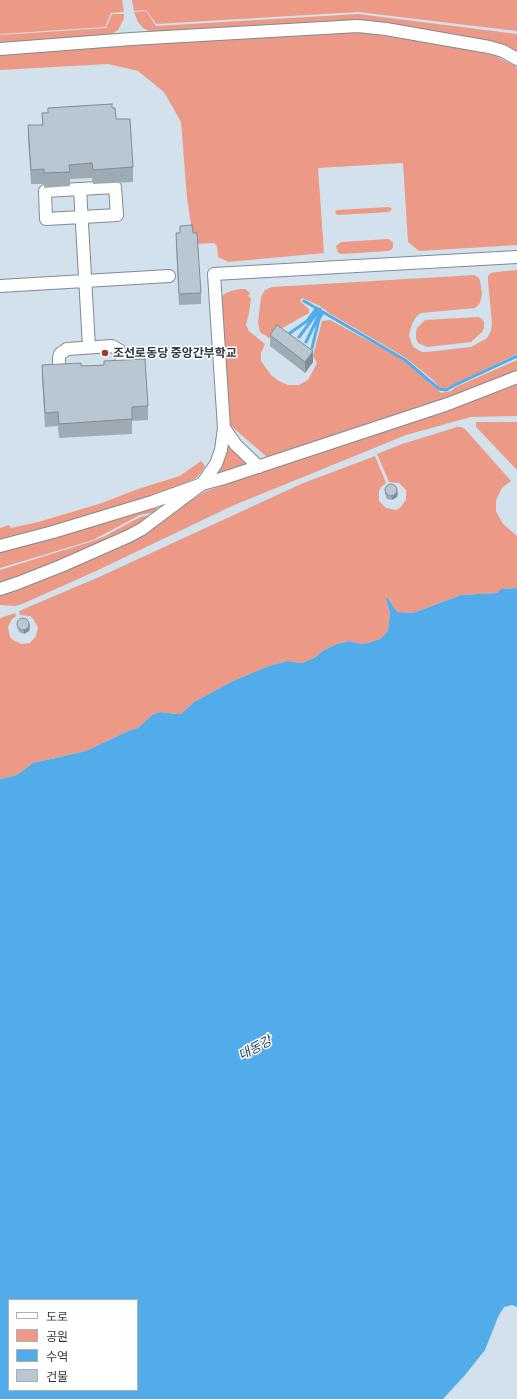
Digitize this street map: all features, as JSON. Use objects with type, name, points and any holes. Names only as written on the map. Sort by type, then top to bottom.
[{"type":"street","points":[[0,49],[131,39],[358,26],[386,29],[489,47],[503,51],[517,59]]},
{"type":"street","points":[[115,187],[117,215],[46,219],[45,191],[80,189],[115,187]]},
{"type":"street","points":[[80,189],[89,347]]},
{"type":"street","points":[[0,589],[61,566],[142,529],[202,484],[216,464],[221,450],[224,428],[214,274],[517,257]]},
{"type":"street","points":[[0,286],[169,276]]},
{"type":"street","points":[[112,346],[116,348],[119,350],[122,358],[120,366],[113,372],[69,374],[62,370],[59,366],[59,358],[63,351],[67,349],[89,347],[112,346]]},
{"type":"street","points":[[0,546],[53,532],[152,502],[202,484],[259,467],[448,404],[517,377]]},
{"type":"street","points":[[224,428],[236,445],[259,467]]},
{"type":"green space","points":[[0,0],[122,0],[124,12],[111,13],[105,27],[0,34]]},
{"type":"green space","points":[[132,0],[517,0],[517,31],[358,12],[156,24],[146,10],[134,11]]},
{"type":"green space","points":[[146,11],[156,26],[358,14],[517,34],[517,54],[386,26],[151,32],[143,28],[138,22],[134,12]]},
{"type":"green space","points":[[112,14],[124,14],[124,18],[118,30],[107,37],[0,42],[0,35],[106,28]]},
{"type":"green space","points":[[355,32],[480,52],[496,56],[517,67],[517,245],[419,251],[408,242],[403,163],[318,168],[324,253],[228,262],[218,257],[217,246],[214,243],[194,244],[187,198],[181,122],[164,92],[138,71],[108,64],[0,70],[0,54]]},
{"type":"green space","points":[[389,207],[392,209],[389,212],[337,215],[335,212],[337,210]]},
{"type":"green space","points":[[388,239],[393,242],[393,247],[388,251],[342,254],[338,253],[336,246],[341,242]]},
{"type":"green space","points":[[517,270],[517,354],[444,389],[439,387],[432,379],[406,358],[329,313],[320,306],[302,298],[300,301],[309,309],[309,313],[277,331],[269,338],[260,332],[258,323],[261,297],[265,290],[272,287],[474,275],[479,278],[482,294],[480,303],[475,308],[421,313],[416,317],[412,324],[409,335],[413,347],[422,352],[471,347],[487,338],[491,331],[492,323],[488,276],[491,273]]},
{"type":"green space","points":[[245,289],[249,292],[250,294],[248,296],[251,298],[246,325],[249,331],[265,344],[261,353],[261,361],[271,375],[288,385],[299,385],[308,380],[317,363],[313,356],[322,321],[330,320],[404,361],[441,393],[451,391],[456,387],[517,360],[517,372],[444,401],[270,458],[230,425],[227,418],[221,299],[224,294]]},
{"type":"green space","points":[[478,317],[484,322],[484,328],[482,332],[471,342],[427,347],[418,343],[416,338],[417,328],[425,320]]},
{"type":"green space","points":[[517,380],[517,416],[471,417],[406,435],[232,506],[96,571],[22,604],[15,606],[0,605],[0,594],[175,510],[204,492]]},
{"type":"green space","points":[[476,422],[517,422],[517,470],[476,427]]},
{"type":"green space","points":[[457,427],[465,429],[511,481],[502,488],[496,500],[496,511],[503,524],[517,536],[517,588],[502,589],[497,593],[461,595],[413,613],[398,612],[389,599],[386,600],[390,613],[388,631],[380,639],[362,644],[349,641],[337,644],[324,650],[314,658],[302,663],[287,661],[266,667],[231,682],[194,702],[181,714],[160,712],[152,715],[138,728],[128,731],[86,751],[33,763],[17,775],[0,779],[0,618],[15,613],[16,616],[12,619],[8,627],[10,637],[21,644],[30,643],[36,636],[38,627],[30,616],[20,615],[19,611],[99,577],[301,484],[375,456],[386,483],[379,491],[379,501],[386,508],[396,510],[400,508],[406,500],[406,490],[399,483],[389,482],[377,454],[402,444]]},
{"type":"green space","points":[[227,444],[245,462],[246,465],[216,475],[216,470]]},
{"type":"green space","points":[[201,461],[205,466],[202,471],[196,478],[183,485],[146,499],[0,543],[0,528],[9,525],[11,528],[38,522],[99,504],[141,488],[180,476]]},
{"type":"green space","points":[[156,505],[157,510],[153,515],[151,513],[140,515],[93,540],[0,568],[0,551]]},
{"type":"green space","points":[[150,515],[151,517],[111,539],[0,585],[0,570],[93,541],[140,517]]},
{"type":"water","name":"대동강","points":[[517,588],[517,1307],[512,1305],[504,1307],[498,1317],[485,1350],[443,1399],[0,1399],[0,779],[17,775],[33,763],[86,751],[128,731],[138,728],[152,715],[160,712],[181,714],[194,702],[231,682],[266,667],[287,661],[302,663],[314,658],[324,650],[337,644],[349,641],[362,644],[380,639],[388,631],[390,613],[386,599],[388,598],[398,612],[413,613],[461,595],[497,593],[501,589]]},
{"type":"building","points":[[112,104],[112,108],[115,108],[116,119],[130,119],[133,167],[93,170],[92,163],[69,165],[70,172],[44,173],[44,169],[31,170],[28,125],[43,125],[42,113],[48,113],[48,108]]},
{"type":"building","points":[[192,225],[193,233],[197,233],[201,293],[179,294],[176,233],[180,233],[180,226]]},
{"type":"building","points":[[277,325],[313,351],[305,362],[270,335]]},
{"type":"building","points":[[145,359],[148,406],[132,407],[132,419],[59,424],[58,412],[45,413],[42,365],[81,363],[81,366],[104,365],[104,361]]},
{"type":"building","points":[[389,484],[393,484],[397,490],[393,496],[389,496],[385,492],[385,488]]},
{"type":"building","points":[[21,618],[25,618],[29,624],[25,630],[21,630],[17,626],[17,622]]},
{"type":"waterway","points":[[304,301],[405,360],[439,389],[446,390],[517,356]]},
{"type":"waterway","points":[[290,333],[307,321],[317,308]]},
{"type":"waterway","points":[[299,337],[320,309]]},
{"type":"waterway","points":[[312,348],[319,319],[323,312]]},
{"type":"waterway","points":[[306,342],[320,313]]},
{"type":"place","name":"조선로동당 중앙간부학교","points":[[105,353]]}]
